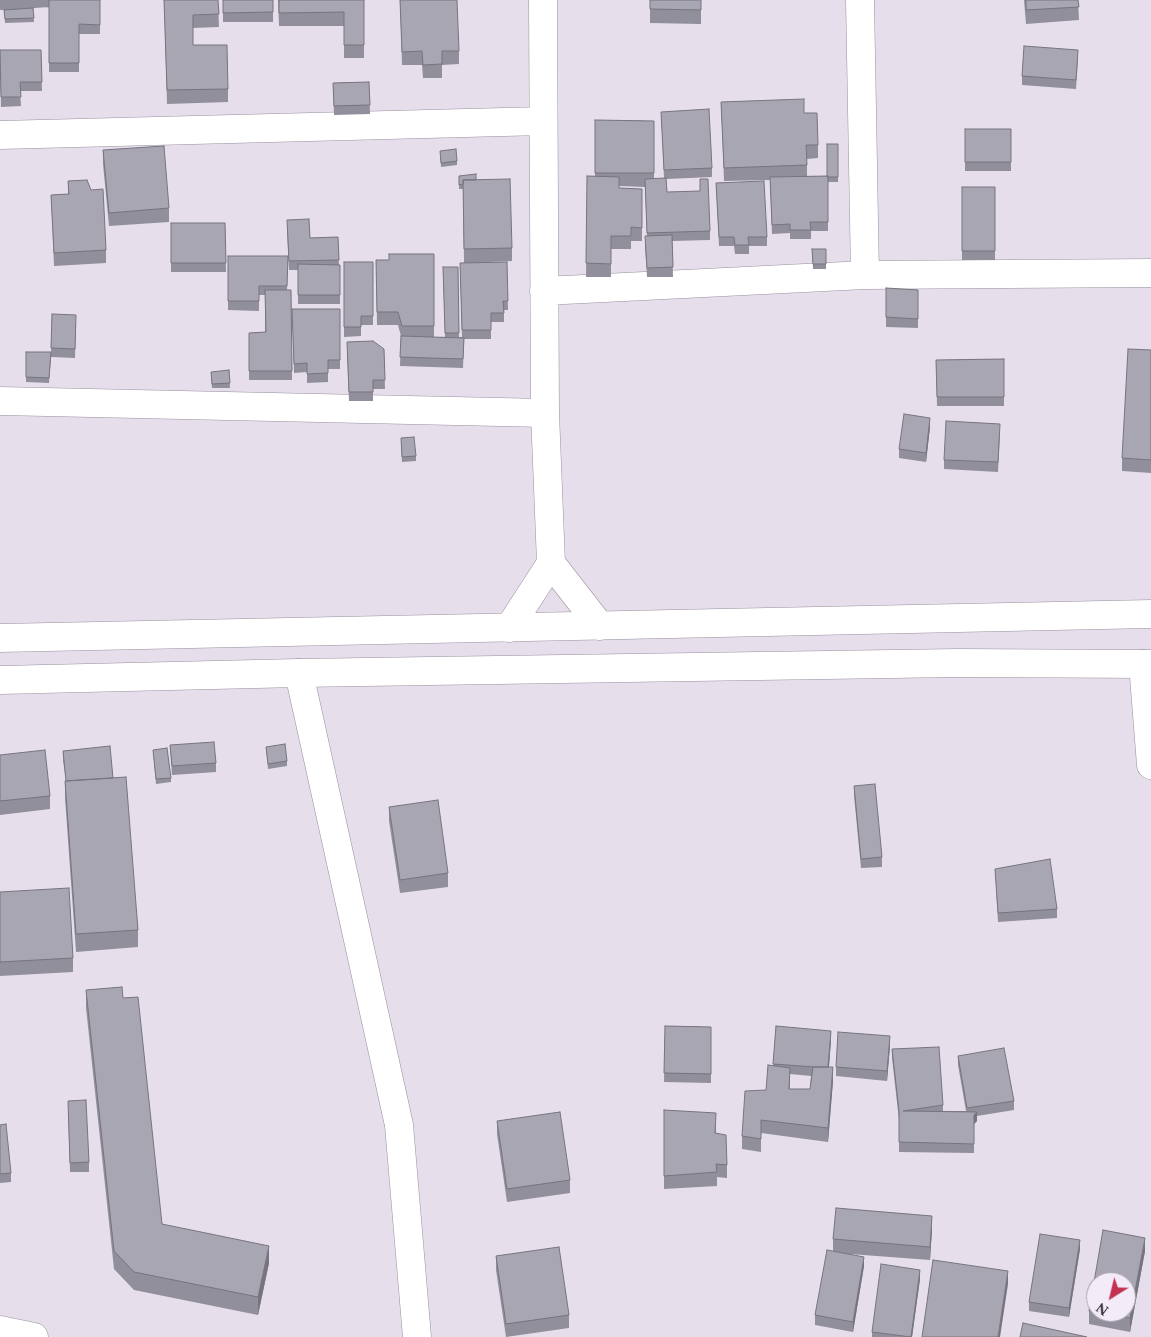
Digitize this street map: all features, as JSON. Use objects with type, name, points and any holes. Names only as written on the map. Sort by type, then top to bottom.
[{"type":"street","points":[[509,628],[551,563],[545,413],[542,0]]},
{"type":"street","points":[[860,0],[865,275]]},
{"type":"street","points":[[0,135],[543,121]]},
{"type":"street","points":[[544,291],[865,275],[1151,272]]},
{"type":"street","points":[[0,401],[545,413]]},
{"type":"street","points":[[551,563],[600,626]]},
{"type":"street","points":[[0,638],[1151,614]]},
{"type":"street","points":[[953,619],[957,663]]},
{"type":"street","points":[[0,680],[299,673],[957,663],[1147,664],[1151,765]]},
{"type":"street","points":[[299,673],[399,1125],[416,1337]]},
{"type":"street","points":[[0,1330],[34,1337]]},
{"type":"building","points":[[49,0],[100,0],[100,25],[79,24],[79,63],[49,63]]},
{"type":"building","points":[[164,0],[218,0],[219,14],[193,15],[193,45],[227,45],[228,89],[167,90]]},
{"type":"building","points":[[223,0],[273,0],[273,12],[223,13]]},
{"type":"building","points":[[279,0],[364,0],[364,45],[344,45],[344,12],[279,13]]},
{"type":"building","points":[[400,0],[457,0],[459,51],[442,51],[442,64],[423,65],[422,51],[402,52]]},
{"type":"building","points":[[650,0],[701,0],[701,10],[650,9]]},
{"type":"building","points":[[1026,0],[1078,0],[1079,7],[1026,10]]},
{"type":"building","points":[[33,8],[34,18],[5,19],[4,10]]},
{"type":"building","points":[[1024,46],[1078,50],[1076,80],[1022,76]]},
{"type":"building","points":[[0,50],[41,50],[42,82],[20,82],[21,97],[1,97]]},
{"type":"building","points":[[369,82],[370,105],[334,106],[333,83]]},
{"type":"building","points":[[804,99],[804,113],[817,113],[818,145],[806,145],[807,165],[724,168],[721,102]]},
{"type":"building","points":[[709,109],[712,168],[664,170],[661,112]]},
{"type":"building","points":[[595,120],[654,121],[654,173],[595,173]]},
{"type":"building","points":[[965,129],[1011,129],[1011,162],[965,162]]},
{"type":"building","points":[[827,144],[838,144],[838,177],[827,177]]},
{"type":"building","points":[[164,146],[169,208],[109,213],[103,150]]},
{"type":"building","points":[[456,149],[457,161],[441,163],[440,151]]},
{"type":"building","points":[[476,174],[476,180],[463,180],[463,184],[459,185],[459,176]]},
{"type":"building","points":[[587,176],[619,177],[619,188],[642,189],[642,228],[631,227],[631,236],[611,236],[611,264],[586,263]]},
{"type":"building","points":[[828,176],[828,222],[810,222],[811,230],[790,230],[790,224],[772,225],[770,177]]},
{"type":"building","points":[[666,178],[667,192],[700,191],[700,179],[708,179],[710,231],[647,233],[645,179]]},
{"type":"building","points":[[510,179],[512,248],[464,249],[463,180]]},
{"type":"building","points":[[87,180],[91,190],[103,189],[106,250],[54,253],[51,195],[69,194],[68,181]]},
{"type":"building","points":[[764,181],[767,237],[748,237],[749,245],[735,245],[734,237],[719,237],[716,183]]},
{"type":"building","points":[[962,187],[995,187],[995,251],[962,251]]},
{"type":"building","points":[[309,219],[310,238],[338,237],[339,260],[289,261],[287,220]]},
{"type":"building","points":[[171,223],[225,223],[226,263],[171,263]]},
{"type":"building","points":[[672,235],[673,267],[647,268],[645,236]]},
{"type":"building","points":[[812,249],[826,249],[826,264],[813,264]]},
{"type":"building","points":[[389,254],[434,254],[434,326],[402,326],[398,312],[377,312],[376,260],[389,260]]},
{"type":"building","points":[[228,256],[288,256],[287,286],[259,286],[259,301],[228,301]]},
{"type":"building","points":[[344,262],[373,262],[373,316],[361,316],[361,327],[344,327]]},
{"type":"building","points":[[507,262],[508,301],[503,301],[504,313],[491,313],[491,330],[462,330],[460,263]]},
{"type":"building","points":[[298,264],[340,265],[340,295],[298,295]]},
{"type":"building","points":[[443,267],[458,267],[459,333],[445,333]]},
{"type":"building","points":[[886,288],[918,290],[918,319],[886,317]]},
{"type":"building","points":[[265,290],[291,290],[292,371],[249,371],[249,333],[266,332]]},
{"type":"building","points":[[292,309],[340,309],[340,360],[328,360],[328,373],[307,374],[307,363],[294,364]]},
{"type":"building","points":[[52,314],[76,315],[75,349],[51,348]]},
{"type":"building","points":[[401,336],[464,338],[463,359],[400,357]]},
{"type":"building","points":[[373,341],[384,349],[385,380],[373,380],[373,392],[349,392],[347,342]]},
{"type":"building","points":[[1128,349],[1151,350],[1151,460],[1122,458]]},
{"type":"building","points":[[26,352],[51,352],[49,378],[26,377]]},
{"type":"building","points":[[1004,359],[1004,397],[937,397],[936,360]]},
{"type":"building","points":[[229,370],[230,383],[212,384],[211,372]]},
{"type":"building","points":[[904,414],[930,418],[926,453],[899,449]]},
{"type":"building","points":[[946,421],[1000,424],[998,462],[944,460]]},
{"type":"building","points":[[414,437],[416,456],[402,457],[401,438]]},
{"type":"building","points":[[214,742],[216,763],[172,766],[170,745]]},
{"type":"building","points":[[285,744],[287,761],[268,764],[266,747]]},
{"type":"building","points":[[110,746],[113,778],[66,781],[63,751]]},
{"type":"building","points":[[167,748],[171,778],[156,779],[153,750]]},
{"type":"building","points":[[45,750],[50,796],[0,801],[0,755]]},
{"type":"building","points":[[126,777],[138,930],[76,934],[65,781]]},
{"type":"building","points":[[875,784],[882,857],[861,859],[854,786]]},
{"type":"building","points":[[438,800],[448,873],[400,880],[389,807]]},
{"type":"building","points":[[1050,859],[1057,909],[998,913],[995,869]]},
{"type":"building","points":[[69,888],[73,958],[0,962],[0,892]]},
{"type":"building","points":[[122,987],[123,998],[138,997],[162,1224],[269,1246],[258,1297],[134,1272],[114,1251],[86,990]]},
{"type":"building","points":[[665,1026],[711,1027],[711,1074],[664,1073]]},
{"type":"building","points":[[776,1026],[831,1031],[828,1067],[773,1064]]},
{"type":"building","points":[[838,1032],[890,1036],[887,1071],[836,1067]]},
{"type":"building","points":[[939,1047],[943,1105],[903,1111],[977,1112],[974,1115],[974,1144],[899,1142],[899,1111],[892,1049]]},
{"type":"building","points":[[1004,1048],[1014,1101],[967,1108],[958,1056]]},
{"type":"building","points":[[768,1065],[790,1068],[789,1089],[810,1089],[813,1067],[833,1067],[828,1128],[761,1120],[761,1139],[742,1136],[745,1091],[766,1090]]},
{"type":"building","points":[[86,1100],[89,1162],[70,1163],[68,1101]]},
{"type":"building","points":[[664,1110],[716,1113],[715,1133],[726,1135],[727,1165],[716,1164],[717,1172],[664,1176]]},
{"type":"building","points":[[560,1112],[570,1180],[507,1189],[497,1121]]},
{"type":"building","points":[[6,1124],[11,1173],[0,1174],[0,1125]]},
{"type":"building","points":[[836,1208],[932,1216],[930,1247],[833,1239]]},
{"type":"building","points":[[1103,1230],[1145,1238],[1136,1286],[1136,1272],[1096,1272]]},
{"type":"building","points":[[1040,1234],[1080,1240],[1069,1308],[1029,1302]]},
{"type":"building","points":[[559,1247],[569,1315],[506,1324],[496,1256]]},
{"type":"building","points":[[827,1250],[864,1257],[853,1322],[815,1315]]},
{"type":"building","points":[[933,1260],[1008,1271],[998,1337],[922,1337]]},
{"type":"building","points":[[881,1264],[920,1270],[911,1337],[872,1332]]},
{"type":"building","points":[[1023,1323],[1087,1337],[1020,1337]]}]
